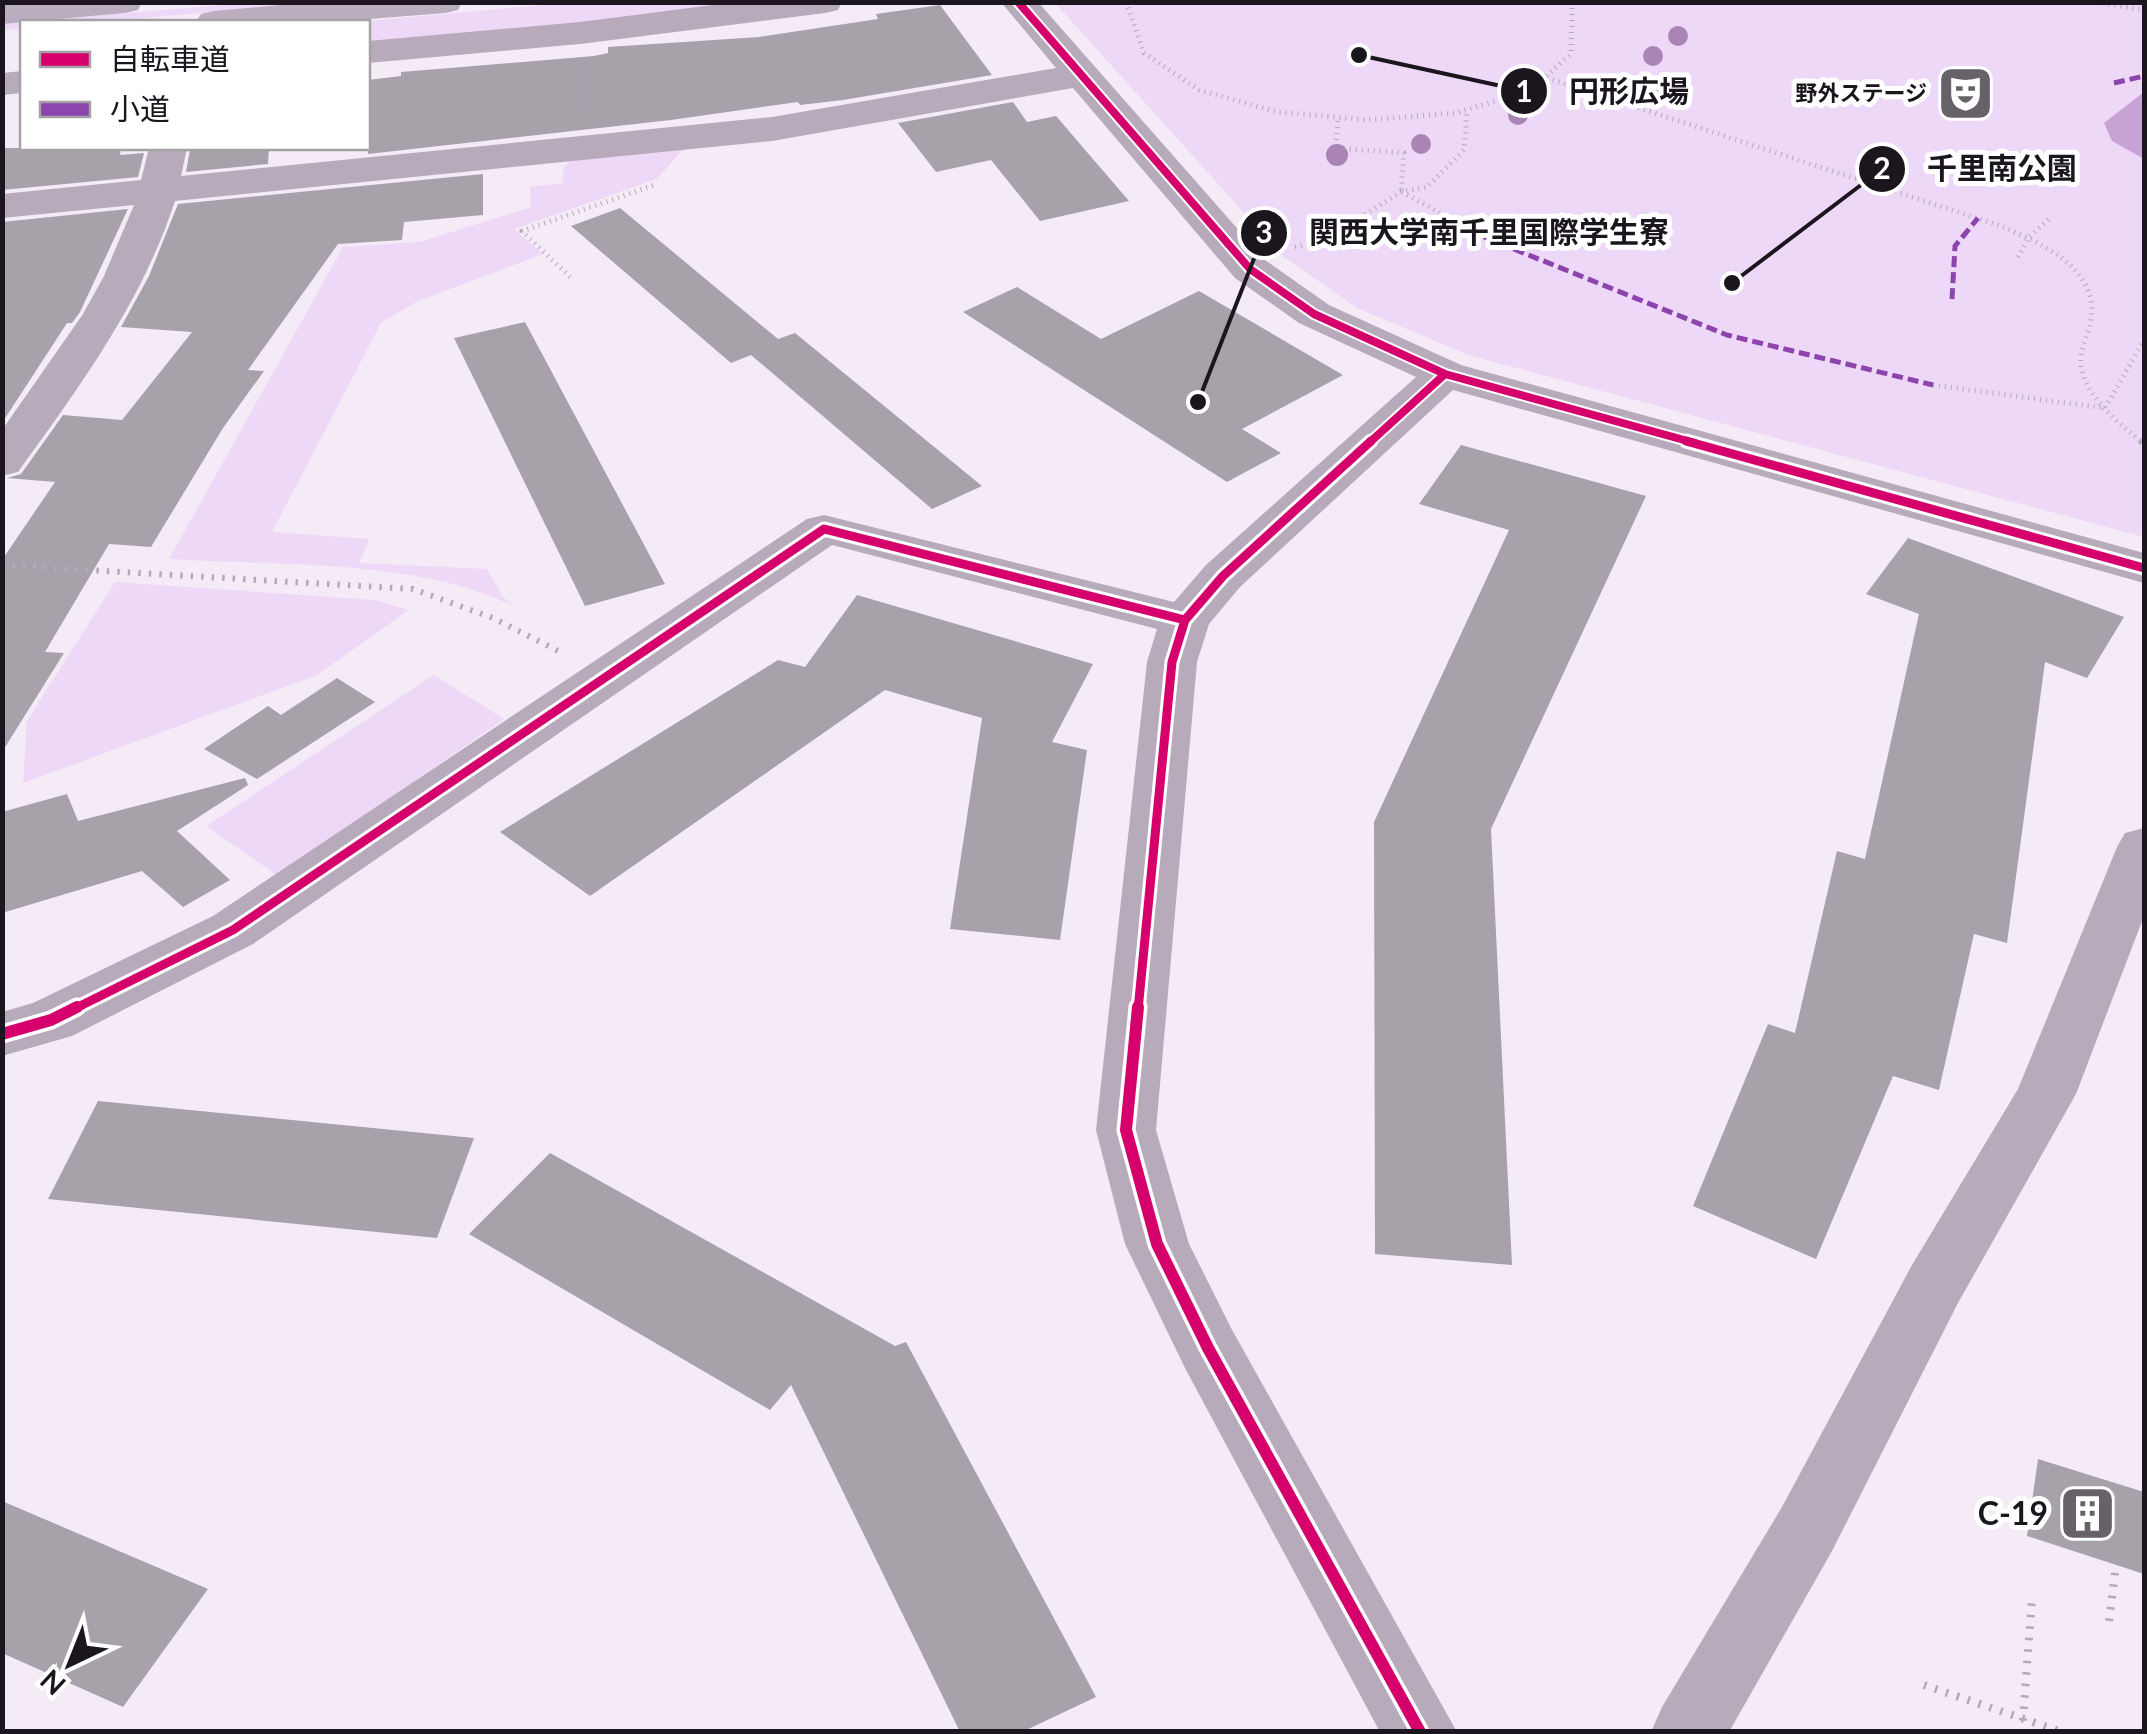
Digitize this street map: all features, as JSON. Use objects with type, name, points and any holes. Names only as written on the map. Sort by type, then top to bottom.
[{"type":"main road","points":[[2,13],[124,2]]},
{"type":"main road","points":[[237,20],[446,2]]},
{"type":"street","points":[[370,52],[580,33],[825,2]]},
{"type":"street","points":[[1018,2],[1250,269],[1314,314],[1445,374],[2144,568]]},
{"type":"street","points":[[2,206],[772,129],[1082,75]]},
{"type":"street","points":[[2,462],[67,374],[129,274],[160,189],[168,150]]},
{"type":"street","points":[[1420,1732],[1208,1348],[1157,1244],[1126,1130],[1172,662],[1185,620],[1223,576],[1445,374]]},
{"type":"street","points":[[2,1034],[51,1020],[232,930],[601,676],[824,529],[1185,620]]},
{"type":"street","points":[[1688,1732],[1807,1529],[1935,1284],[2046,1094],[2144,847]]},
{"type":"path","points":[[1126,2],[1126,20],[1136,41],[1156,62],[1184,81],[1254,107],[1338,121],[1405,121],[1467,112],[1504,100],[1547,78],[1574,47],[1578,25],[1572,2]]},
{"type":"path","points":[[1712,2],[1760,2]]},
{"type":"path","points":[[2098,2],[2144,10]]},
{"type":"path","points":[[580,33],[592,146]]},
{"type":"path","points":[[1547,78],[2029,238],[2072,266],[2084,282],[2093,316],[2080,353],[2082,372],[2105,408],[2144,444]]},
{"type":"path","points":[[1310,243],[1326,239],[1401,192],[1426,187],[1464,150],[1467,112]]},
{"type":"path","points":[[1338,121],[1335,148],[1404,153],[1401,192]]},
{"type":"path","points":[[570,278],[522,232],[666,181],[707,135]]},
{"type":"path","points":[[1401,192],[1484,237]]},
{"type":"path","points":[[2018,257],[2029,238],[2051,217]]},
{"type":"path","points":[[2105,408],[2144,340]]},
{"type":"path","points":[[1933,385],[2105,408]]},
{"type":"path","points":[[2,565],[413,589],[538,638]]},
{"type":"path","points":[[2108,1622],[2116,1565]]},
{"type":"path","points":[[2022,1732],[2032,1598]]},
{"type":"path","points":[[1924,1685],[2062,1732]]},
{"type":"shaded area","points":[[578,2],[777,3],[370,44],[370,21]]},
{"type":"shaded area","points":[[250,3],[326,3],[115,20],[39,20]]},
{"type":"shaded area","points":[[1055,3],[2144,3],[2144,537],[1468,355],[1357,308],[1284,257]]},
{"type":"shaded area","points":[[20,22],[20,28],[3,30],[2,23]]},
{"type":"shaded area","points":[[2144,92],[2144,159],[2112,141],[2104,123]]},
{"type":"shaded area","points":[[686,146],[657,179],[514,229],[543,254],[418,301],[381,323],[272,532],[369,539],[359,563],[487,569],[503,597],[517,608],[479,592],[392,572],[169,559],[343,247],[420,242],[531,207],[530,187],[563,183],[563,170],[569,161]]},
{"type":"shaded area","points":[[115,582],[374,600],[409,610],[317,675],[23,783],[27,721]]},
{"type":"shaded area","points":[[434,675],[504,719],[278,876],[206,826]]},
{"type":"building","points":[[940,5],[992,75],[843,100],[800,105],[798,102],[368,154],[370,80],[401,76],[401,72],[594,56],[608,53],[608,47],[759,37],[878,19],[876,14]]},
{"type":"building","points":[[1013,102],[1027,122],[1056,116],[1129,201],[1040,221],[991,160],[936,172],[898,123]]},
{"type":"building","points":[[2,148],[144,153],[138,177],[2,190]]},
{"type":"building","points":[[190,150],[269,150],[268,164],[186,172]]},
{"type":"building","points":[[483,174],[483,215],[404,222],[402,240],[338,244],[248,370],[264,371],[223,428],[151,547],[109,544],[45,652],[64,653],[2,752],[2,560],[55,482],[7,478],[21,474],[63,415],[122,420],[192,332],[121,327],[149,276],[178,204]]},
{"type":"building","points":[[620,208],[778,339],[795,333],[982,486],[932,509],[751,355],[731,363],[571,226]]},
{"type":"building","points":[[128,209],[80,312],[72,323],[67,323],[2,423],[2,222]]},
{"type":"building","points":[[1017,287],[1101,339],[1199,291],[1343,375],[1242,429],[1281,453],[1227,482],[963,312]]},
{"type":"building","points":[[525,322],[665,584],[585,606],[454,338]]},
{"type":"building","points":[[1461,445],[1646,496],[1491,829],[1512,1265],[1375,1254],[1374,822],[1509,530],[1419,504]]},
{"type":"building","points":[[1908,538],[2124,617],[2087,678],[2045,662],[2007,943],[1974,934],[1939,1090],[1893,1076],[1816,1259],[1693,1206],[1768,1024],[1795,1033],[1837,851],[1865,859],[1919,614],[1866,594]]},
{"type":"building","points":[[857,595],[1093,664],[1052,742],[1087,750],[1060,940],[950,929],[982,718],[885,690],[590,896],[500,832],[778,660],[805,667]]},
{"type":"building","points":[[337,678],[375,702],[257,779],[204,749],[268,706],[281,715]]},
{"type":"building","points":[[245,778],[248,785],[177,831],[230,880],[183,907],[142,871],[2,913],[2,812],[67,794],[78,821]]},
{"type":"building","points":[[98,1101],[474,1138],[437,1238],[48,1199]]},
{"type":"building","points":[[550,1153],[895,1346],[906,1342],[1096,1697],[1022,1732],[960,1732],[791,1385],[770,1410],[469,1234]]},
{"type":"building","name":"C-19","points":[[2038,1459],[2144,1492],[2144,1574],[2027,1536]]},
{"type":"building","points":[[2,1501],[208,1589],[123,1707],[2,1653]]},
{"type":"marked path","points":[[2114,83],[2144,76]]},
{"type":"marked path","points":[[1952,299],[1955,246],[1978,218]]},
{"type":"marked path","points":[[1484,237],[1727,335],[1933,385]]},
{"type":"cycle path","points":[[1018,2],[1250,269],[1314,314],[1445,374],[2144,568]]},
{"type":"cycle path","points":[[1420,1732],[1208,1348],[1157,1244],[1126,1130],[1172,662],[1185,620],[1223,576],[1445,374]]},
{"type":"cycle path","points":[[2,1034],[51,1020],[233,930],[824,529],[1185,620]]},
{"type":"place","name":"円形広場","points":[[1359,55]]},
{"type":"place","name":"野外ステージ","points":[[1966,93]]},
{"type":"place","name":"千里南公園","points":[[1732,283]]},
{"type":"place","name":"関西大学南千里国際学生寮","points":[[1198,402]]},
{"type":"place","name":"C-19","points":[[2087,1514]]}]
